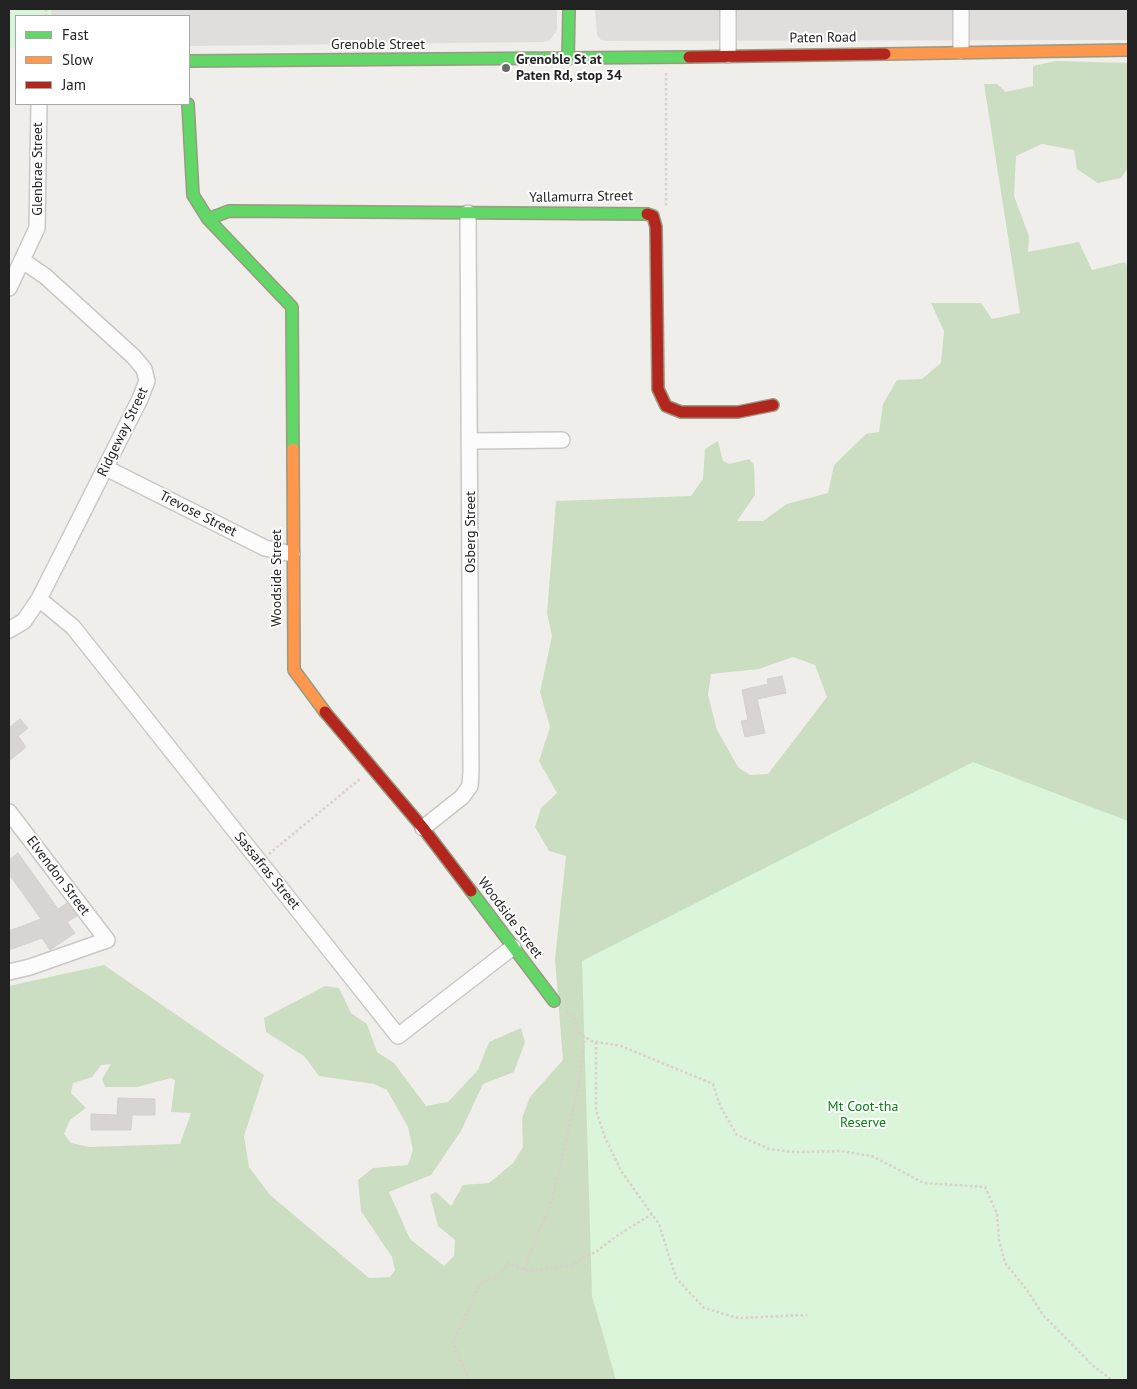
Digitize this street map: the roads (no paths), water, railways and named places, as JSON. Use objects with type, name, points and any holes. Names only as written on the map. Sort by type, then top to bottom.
[{"type":"street","points":[[568,58],[569,9]]},
{"type":"street","points":[[728,9],[728,55]]},
{"type":"street","points":[[961,9],[961,51]]},
{"type":"street","name":"Paten Road","points":[[568,58],[1128,50]]},
{"type":"street","name":"Grenoble Street","points":[[190,60],[568,58]]},
{"type":"street","name":"Glenbrae Street","points":[[9,288],[33,240],[38,221],[39,105]]},
{"type":"street","name":"Woodside Street","points":[[188,105],[193,195],[208,220],[292,307],[294,670],[314,699],[422,828],[554,1000]]},
{"type":"street","name":"Yallamurra Street","points":[[208,220],[229,212],[643,212],[653,216],[656,227],[658,389],[666,406],[681,412],[729,412],[773,405]]},
{"type":"street","name":"Osberg Street","points":[[422,828],[462,797],[470,786],[468,213]]},
{"type":"street","name":"Ridgeway Street","points":[[9,630],[24,621],[39,599],[140,400],[147,381],[144,369],[134,357],[65,295],[23,261]]},
{"type":"street","points":[[470,441],[562,440]]},
{"type":"street","name":"Trevose Street","points":[[106,468],[264,548],[292,554]]},
{"type":"street","name":"Sassafras Street","points":[[39,599],[73,627],[398,1036],[513,947]]},
{"type":"street","name":"Elvendon Street","points":[[9,812],[107,940],[30,967],[9,972]]},
{"type":"place","name":"Grenoble St at Paten Rd, stop 34","points":[[506,68]]},
{"type":"park label","name":"Mt Coot-tha Reserve","points":[[863,1116]]}]
